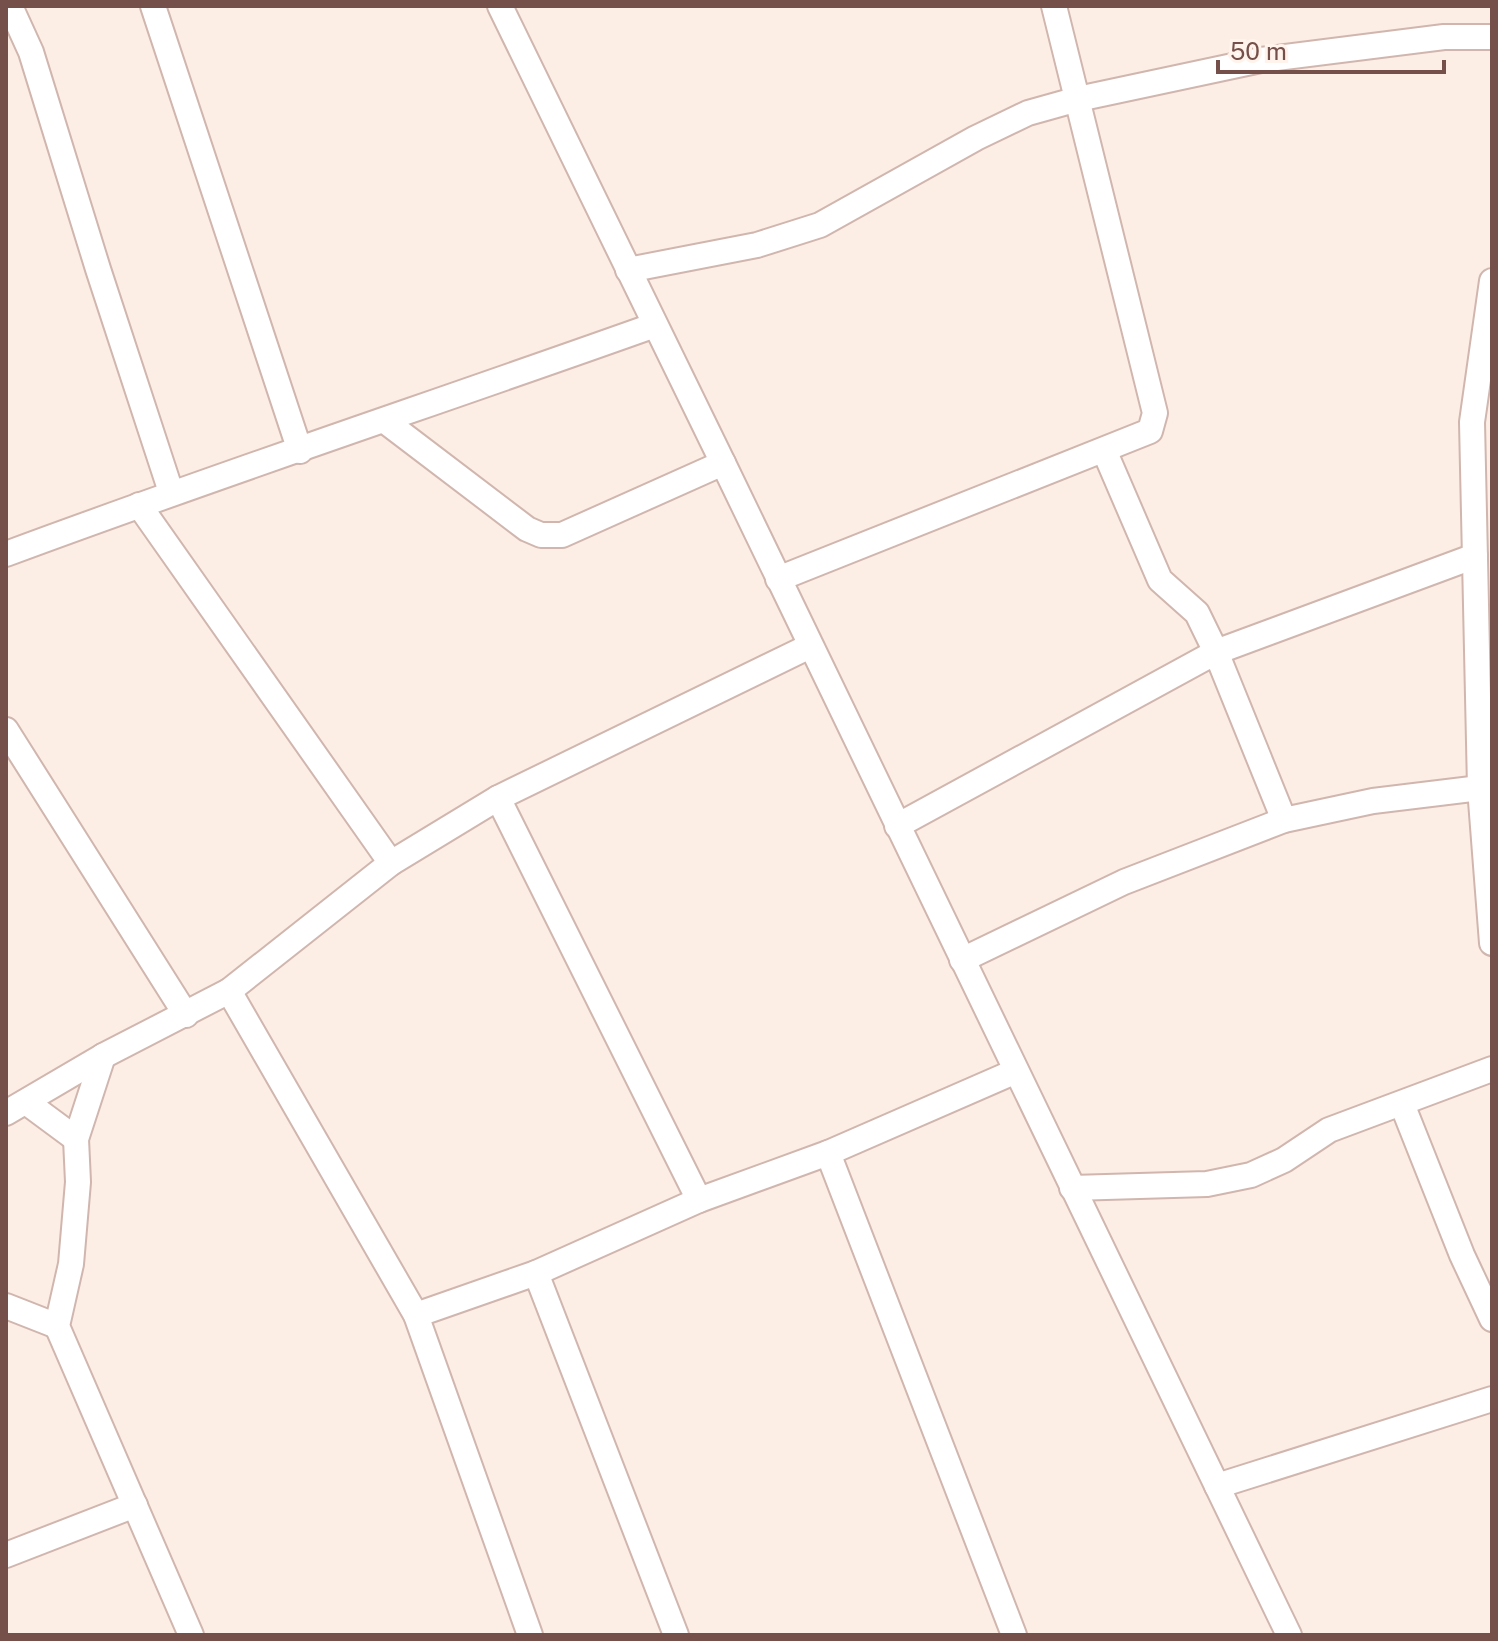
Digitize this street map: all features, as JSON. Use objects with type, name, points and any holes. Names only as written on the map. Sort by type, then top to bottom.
[{"type":"street","points":[[10,6],[31,52],[171,492]]},
{"type":"street","points":[[153,6],[300,451]]},
{"type":"street","points":[[500,6],[1289,1635]]},
{"type":"street","points":[[778,579],[1150,431],[1155,413],[1054,6]]},
{"type":"street","points":[[628,270],[757,245],[820,225],[976,138],[1028,113],[1078,99],[1261,60],[1444,37],[1492,37]]},
{"type":"street","points":[[1492,281],[1472,422],[1480,788],[1492,943]]},
{"type":"street","points":[[6,554],[171,492],[300,451],[655,325]]},
{"type":"street","points":[[385,421],[527,529],[541,535],[562,535],[723,463]]},
{"type":"street","points":[[1104,450],[1160,580],[1197,613],[1216,652],[1284,820]]},
{"type":"street","points":[[139,505],[391,863]]},
{"type":"street","points":[[897,826],[1216,652],[1475,556]]},
{"type":"street","points":[[16,1108],[103,1056],[229,991],[391,863],[498,798],[810,646]]},
{"type":"street","points":[[6,730],[186,1015]]},
{"type":"street","points":[[962,960],[1124,882],[1284,820],[1373,801],[1480,788]]},
{"type":"street","points":[[498,798],[699,1200]]},
{"type":"street","points":[[229,991],[416,1315],[530,1635]]},
{"type":"street","points":[[103,1056],[76,1139],[78,1182],[71,1264],[57,1326],[191,1635]]},
{"type":"street","points":[[1072,1188],[1207,1184],[1251,1175],[1284,1160],[1329,1130],[1492,1069]]},
{"type":"street","points":[[416,1315],[536,1273],[699,1200],[828,1153],[1016,1071]]},
{"type":"street","points":[[1402,1104],[1462,1255],[1492,1319]]},
{"type":"street","points":[[16,1108],[76,1139]]},
{"type":"street","points":[[828,1153],[1014,1635]]},
{"type":"street","points":[[536,1273],[676,1635]]},
{"type":"street","points":[[6,1306],[57,1326]]},
{"type":"street","points":[[1217,1486],[1492,1399]]},
{"type":"street","points":[[6,1555],[135,1505]]}]
